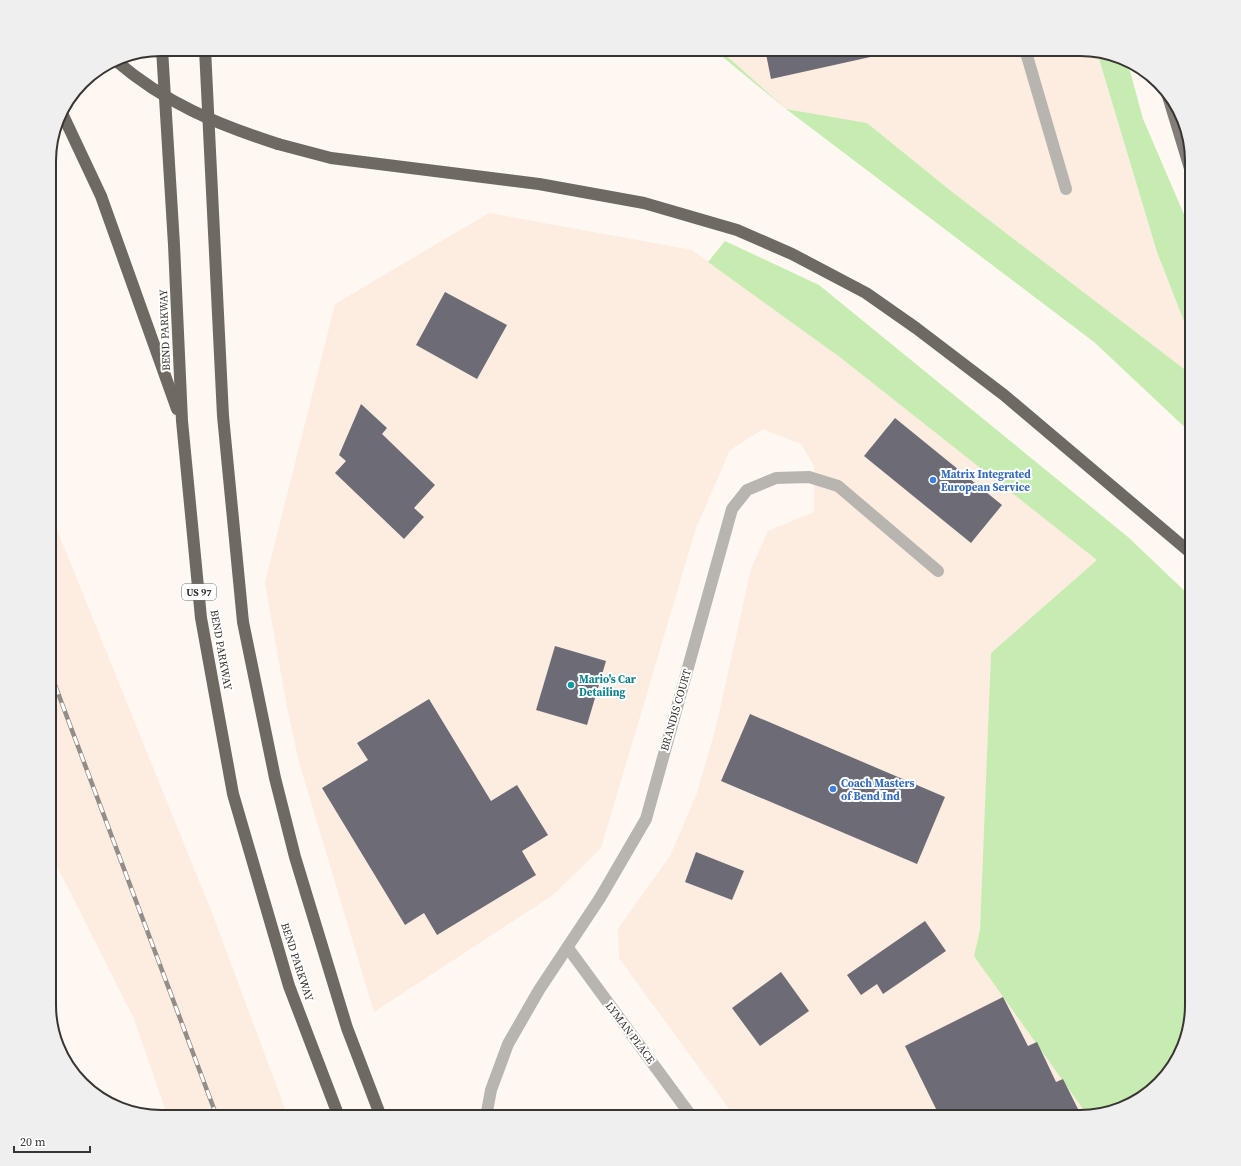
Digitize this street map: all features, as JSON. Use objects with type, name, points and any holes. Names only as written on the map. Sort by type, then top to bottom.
[{"type":"highway","name":"BEND PARKWAY","points":[[162,56],[174,245],[182,421],[201,618],[233,794],[289,986],[336,1110]]},
{"type":"highway","points":[[205,56],[223,416],[243,622],[276,778],[295,857],[347,1028],[378,1110]]},
{"type":"highway","points":[[120,64],[138,80],[186,109],[231,129],[278,144],[331,158],[539,184],[644,203],[737,230],[792,254],[866,293],[916,328],[1004,395],[1185,548]]},
{"type":"highway","points":[[65,120],[101,196],[182,421]]},
{"type":"main road","points":[[1173,114],[1184,149]]},
{"type":"street","points":[[1027,56],[1066,189]]},
{"type":"street","name":"BRANDIS COURT","points":[[488,1110],[492,1090],[508,1044],[539,990],[600,898],[646,819],[732,509],[747,490],[776,478],[809,477],[838,486],[938,571]]},
{"type":"street","name":"LYMAN PLACE","points":[[568,948],[687,1110]]},
{"type":"shaded area","points":[[727,56],[1080,56],[1099,58],[1157,252],[1185,325],[1185,370],[951,191],[867,123],[786,109]]},
{"type":"shaded area","points":[[489,213],[692,250],[841,358],[1098,560],[991,653],[980,930],[975,956],[1084,1110],[730,1110],[619,958],[618,929],[670,856],[697,793],[716,727],[751,569],[768,531],[814,512],[814,466],[801,444],[763,429],[730,450],[696,528],[601,848],[553,895],[374,1012],[299,762],[287,707],[265,583],[335,304]]},
{"type":"shaded area","points":[[56,527],[214,918],[285,1110],[166,1110],[134,1019],[56,864]]},
{"type":"green space","points":[[722,56],[727,56],[786,109]]},
{"type":"green space","points":[[1099,58],[1120,64],[1129,69],[1143,119],[1185,217],[1185,324],[1157,252]]},
{"type":"green space","points":[[786,109],[867,123],[951,191],[1185,370],[1185,427],[1094,342]]},
{"type":"green space","points":[[725,241],[819,285],[1128,537],[1185,591],[1184,1018],[1177,1045],[1171,1057],[1159,1074],[1144,1088],[1120,1102],[1100,1108],[1084,1110],[974,956],[980,930],[991,653],[1097,560],[841,358],[708,262]]},
{"type":"building","points":[[766,56],[875,56],[771,79]]},
{"type":"building","points":[[445,292],[507,325],[477,379],[416,345]]},
{"type":"building","points":[[361,404],[387,428],[382,434],[435,485],[414,508],[424,517],[404,539],[335,473],[346,461],[339,455]]},
{"type":"building","name":"Matrix Integrated European Service","points":[[895,418],[1002,505],[971,543],[864,456]]},
{"type":"building","name":"Mario's Car Detailing","points":[[555,646],[606,661],[587,725],[536,710]]},
{"type":"building","points":[[429,699],[491,801],[517,785],[548,835],[522,851],[536,875],[437,935],[424,913],[405,925],[322,788],[368,760],[357,743]]},
{"type":"building","name":"Coach Masters of Bend Ind","points":[[750,714],[945,797],[917,864],[721,781]]},
{"type":"building","points":[[696,852],[744,871],[732,900],[685,882]]},
{"type":"building","points":[[925,921],[946,951],[883,994],[877,984],[861,995],[847,975]]},
{"type":"building","points":[[781,972],[809,1011],[760,1046],[732,1008]]},
{"type":"building","points":[[1003,997],[1028,1046],[1037,1042],[1056,1082],[1063,1079],[1078,1110],[937,1110],[905,1046]]},
{"type":"railway","points":[[56,688],[214,1110]]},
{"type":"place","name":"Matrix Integrated European Service","points":[[933,480]]},
{"type":"place","name":"Mario's Car Detailing","points":[[571,685]]},
{"type":"place","name":"Coach Masters of Bend Ind","points":[[833,789]]}]
